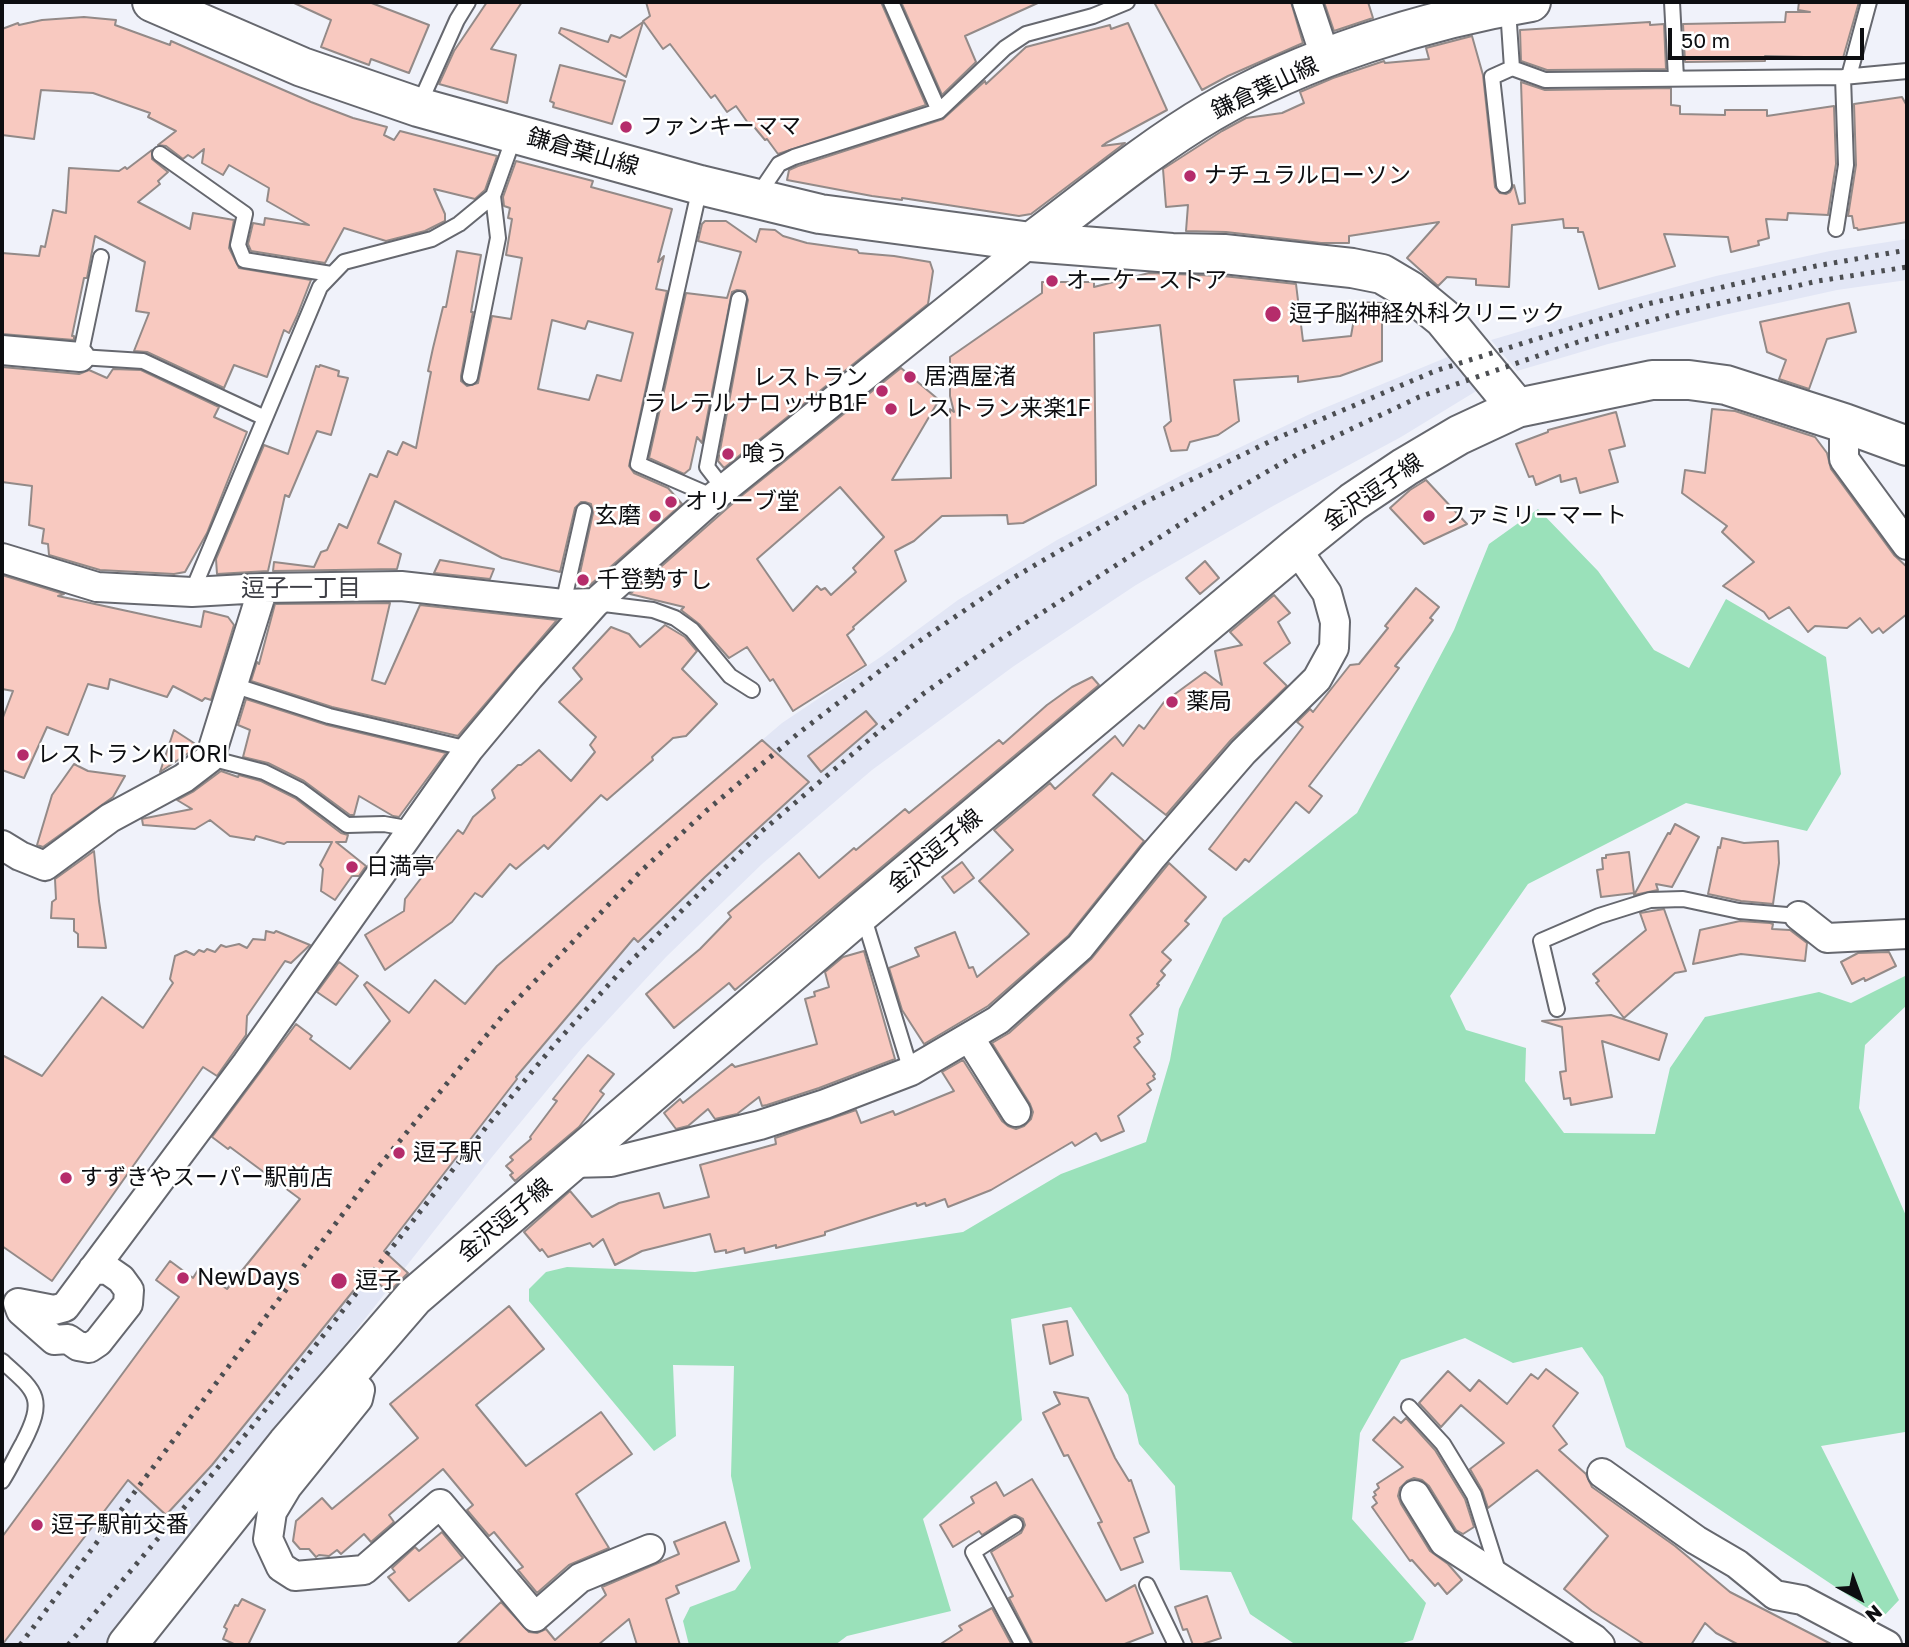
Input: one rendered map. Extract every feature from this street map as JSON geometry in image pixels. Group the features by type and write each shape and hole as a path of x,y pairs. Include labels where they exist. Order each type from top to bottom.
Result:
{"main road":[{"name":"鎌倉葉山線","path":"1031,242 1153,150 1212,112 1276,78 1382,37 1519,4"},
{"name":"鎌倉葉山線","path":"176,6 302,67 418,107 700,185 820,214 1031,242 1172,253 1224,254 1352,268 1382,274 1409,290 1443,318 1517,408"},
{"name":"金沢逗子線","path":"127,1645 287,1444 414,1297 862,912 1353,502 1459,435 1517,408 1653,380 1689,380 1726,385 1907,446"}],"street":[{"path":"1307,2 1326,59"},
{"path":"93,1269 108,1270 121,1279 129,1290 128,1304 98,1342 89,1348 78,1346 68,1339 62,1327 65,1307 93,1269 247,1063 469,749 529,677 595,603 719,493 1031,242"},
{"path":"2,350 80,357"},
{"path":"1844,423 1844,459 1907,545"},
{"path":"571,1163 611,1162 760,1125 858,1093 911,1071 998,1020 1080,947 1152,857 1243,752 1317,679 1334,648 1335,622 1327,593 1296,548"},
{"path":"2,558 97,587 192,592 401,586 563,604 595,603"},
{"path":"2,845 45,866 110,818 184,778 210,758 263,588"},
{"path":"1799,916 1827,938 1907,934"},
{"path":"969,1037 1016,1112"},
{"path":"10,1296 54,1310 65,1307"},
{"path":"10,1296 21,1311 54,1340 68,1339"},
{"path":"346,1376 360,1390 358,1399 287,1487 272,1512 268,1539 281,1567 295,1576 364,1570 440,1504 535,1616 580,1578 650,1549"},
{"path":"1602,1473 1696,1540 1737,1564 1775,1595 1802,1600 1887,1645"},
{"path":"1415,1495 1444,1542 1600,1645"}],"lane":[{"path":"418,107 457,20 468,2"},
{"path":"891,2 939,111"},
{"path":"755,199 779,164 939,111 1005,48 1026,34 1093,16 1127,2"},
{"path":"1672,2 1676,78"},
{"path":"1836,229 1846,165 1846,76 1869,2"},
{"path":"1512,68 1519,4"},
{"path":"1504,185 1492,77 1512,68 1545,80 1846,76 1907,71"},
{"path":"470,377 498,238 493,197 515,132"},
{"path":"160,154 245,214 238,245 244,260 331,274"},
{"path":"700,185 638,464 719,493"},
{"path":"192,592 320,287 344,262 432,239 458,224 493,197"},
{"path":"101,257 80,357 143,362 265,418"},
{"path":"719,493 707,467 739,299"},
{"path":"563,604 584,510"},
{"path":"595,603 653,610 675,618 692,630 730,676 752,690"},
{"path":"233,685 329,716 469,749"},
{"path":"210,758 264,772 300,790 347,825 384,824 412,830"},
{"path":"1557,1009 1541,941 1599,916 1650,900 1683,899 1739,911 1799,916"},
{"path":"862,912 911,1071"},
{"path":"2,1361 27,1383 36,1399 35,1419 2,1481"},
{"path":"1409,1407 1443,1444 1474,1495 1501,1578"},
{"path":"1015,1525 973,1552 1023,1645"},
{"path":"1147,1585 1176,1645"}],"shaded area":[{"path":"1907,239 1907,280 1837,290 1724,315 1608,344 1517,371 1491,340 1716,276 1830,251"},
{"path":"1450,356 1478,390 1401,437 1273,506 1136,585 1014,666 872,770 762,864 666,957 581,1049 492,1157 109,1645 2,1645 2,1537 198,1270 227,1288 497,966 782,723 882,656 958,600 1057,540 1182,475 1310,414"}],"green space":[{"path":"1538,509 1598,571 1654,650 1689,668 1726,599 1826,657 1841,774 1807,831 1686,803 1528,884 1450,996 1466,1030 1526,1048 1525,1081 1564,1133 1655,1134 1670,1068 1705,1017 1819,992 1851,1003 1907,975 1907,1005 1865,1045 1859,1108 1907,1218 1905,1432 1821,1446 1899,1600 1882,1618 1626,1447 1603,1377 1582,1347 1513,1363 1465,1338 1401,1360 1360,1433 1352,1519 1426,1603 1413,1640 1396,1645 1296,1645 1250,1614 1231,1572 1180,1570 1175,1486 1139,1444 1128,1395 1071,1307 1011,1319 1022,1420 923,1519 951,1611 847,1636 835,1645 689,1645 683,1621 690,1607 735,1590 751,1568 731,1476 734,1366 673,1365 676,1436 654,1451 529,1301 529,1289 546,1272 567,1267 695,1272 963,1232 1061,1174 1146,1142 1170,1060 1179,1009 1223,918 1357,813 1454,630 1489,544"}],"building":[{"path":"292,2 369,2 429,25 409,73 371,59 369,65 321,47 331,20"},
{"path":"487,2 522,2 491,49 516,55 507,103 439,84 454,51"},
{"path":"646,2 881,2 926,105 778,154 767,139 748,123 736,106 727,112 715,95 711,98 670,44 663,49 643,21 650,16"},
{"path":"901,2 1040,2 965,36 976,62 942,95"},
{"path":"1154,2 1291,2 1303,43 1202,90"},
{"path":"1324,2 1368,2 1373,18 1334,31"},
{"path":"1799,2 1859,2 1843,58 1765,56 1765,61 1685,62 1683,24 1785,22 1786,12 1810,12 1798,10"},
{"path":"84,17 116,20 115,25 170,45 171,41 311,102 387,127 384,135 394,140 400,131 497,156 485,190 475,199 434,189 445,214 445,221 425,231 386,241 344,228 325,263 251,251 248,244 253,223 264,225 265,218 309,225 267,201 269,188 229,165 223,175 202,163 204,149 193,158 188,155 183,159 166,146 158,145 176,131 148,117 150,113 93,93 41,90 34,139 2,135 2,29 18,23"},
{"path":"643,22 626,77 559,33 561,28 608,42 611,35 620,38"},
{"path":"1650,22 1650,25 1664,24 1666,69 1547,70 1521,61 1520,30"},
{"path":"1128,23 1167,110 1102,146 1125,143 1031,214 1019,216 872,196 787,180 789,170 798,166 943,119 1026,47 1110,25 1111,29"},
{"path":"1472,36 1483,75 1495,187 1500,193 1506,194 1514,185 1519,204 1525,203 1521,82 1545,90 1671,88 1671,105 1680,106 1680,114 1725,115 1725,110 1767,110 1767,116 1834,106 1836,164 1828,215 1788,213 1787,220 1766,219 1769,238 1758,241 1759,245 1731,252 1728,237 1664,234 1675,266 1599,289 1583,232 1578,232 1578,228 1564,228 1563,219 1512,225 1509,287 1476,285 1476,279 1447,277 1438,286 1407,258 1439,222 1349,236 1349,243 1321,243 1226,232 1186,231 1188,205 1166,207 1163,169 1222,131 1246,118 1282,113 1304,103 1300,92 1333,78 1384,61 1429,59 1426,48"},
{"path":"560,65 625,81 612,124 553,107 554,103 550,101"},
{"path":"1902,97 1907,106 1907,222 1858,230 1854,228 1852,216 1848,216 1856,165 1854,104"},
{"path":"152,150 152,159 168,172 158,181 160,184 138,202 190,229 193,213 234,220 229,248 239,268 311,280 289,333 284,330 267,377 234,365 224,388 147,352 134,351 149,313 136,311 145,262 95,236 72,336 74,340 2,334 2,253 39,256 41,246 45,247 53,210 66,213 69,168 119,171 125,167 127,169"},
{"path":"516,161 593,181 591,187 672,209 658,262 664,256 656,289 667,291 629,466 634,473 668,488 682,504 590,585 578,582 593,513 591,504 585,502 575,508 560,572 502,558 395,501 378,543 401,554 397,569 273,571 274,562 314,567 321,552 327,550 339,524 347,528 370,474 377,477 388,451 397,455 403,442 416,448 431,372 428,371 443,307 446,307 457,251 481,255 461,376 461,381 467,386 478,383 492,316 511,319 522,258 506,255 512,219 508,218 510,208 504,206 503,197","holes":["552,320 585,329 588,321 633,333 621,381 597,375 589,400 538,389"]},
{"path":"705,221 726,221 756,242 760,229 775,230 783,236 807,243 930,262 933,271 928,304 724,468 718,461 748,300 745,291 732,292 702,443 697,437 690,469 684,474 649,458 686,293 727,298 741,252 698,241"},
{"path":"1149,273 1223,276 1296,284 1303,341 1351,336 1357,302 1382,303 1382,361 1340,376 1298,382 1298,376 1234,380 1239,421 1218,435 1190,442 1187,450 1171,451 1164,427 1171,421 1160,325 1094,333 1096,485 1023,523 1008,524 1007,515 942,516 914,541 895,551 906,581 847,635 866,665 793,711 773,679 770,681 747,647 729,658 699,624 681,610 684,607 630,594 740,497 901,368 939,400 892,480 951,478 950,409 954,412 950,396 950,357 1042,293 1042,282 1094,282 1094,287","holes":["840,487 884,537 853,568 856,572 831,595 825,588 821,590 817,586 793,611 757,559"]},
{"path":"1849,303 1856,332 1827,339 1809,389 1779,379 1786,360 1767,352 1760,322"},
{"path":"316,366 339,371 338,376 348,378 331,435 317,431 289,497 285,495 268,571 217,574 216,559 264,445 288,454"},
{"path":"2,367 79,374 89,370 107,378 113,369 141,370 219,407 214,417 247,432 207,533 185,572 174,574 100,570 49,555 48,544 42,543 44,529 29,525 32,486 2,482"},
{"path":"1712,409 1735,411 1815,437 1827,453 1831,469 1894,555 1907,567 1907,614 1883,633 1879,628 1872,633 1860,618 1847,628 1815,626 1808,632 1789,607 1769,619 1764,612 1723,586 1754,562 1722,532 1727,526 1682,493 1685,470 1705,473"},
{"path":"1616,412 1625,446 1609,450 1618,482 1580,493 1576,478 1561,482 1560,475 1536,485 1533,476 1529,477 1516,444 1548,430"},
{"name":"ファミリーマート","path":"1426,480 1467,524 1424,544 1390,508"},
{"path":"440,560 494,569 490,579 434,573"},
{"path":"1205,561 1219,578 1200,594 1186,578"},
{"path":"2,575 64,594 58,596 201,627 204,611 228,617 234,625 211,700 205,698 202,701 173,686 167,697 110,679 108,689 88,684 68,735 47,727 24,778 2,770 2,720 13,691 2,689"},
{"path":"1416,588 1439,607 1430,618 1433,620 1395,666 1399,668 1309,786 1322,796 1309,813 1296,802 1249,862 1245,859 1236,870 1209,849 1303,727 1297,722 1310,709 1313,712 1350,665 1359,664"},
{"path":"1274,595 1290,613 1278,622 1290,643 1264,663 1287,686 1231,740 1166,815 1112,773 1093,795 1144,841 1068,936 988,1006 924,1044 902,1010 889,968 919,956 915,948 955,932 969,968 973,967 977,977 1029,934 979,881 1013,850 994,830 1050,783 1055,789 1115,736 1123,746 1139,725 1144,729 1164,702 1205,672 1222,685 1215,651 1242,645 1230,632"},
{"path":"390,603 372,680 385,684 420,605 557,620 458,736 332,707 251,681 257,662 259,664 275,604"},
{"path":"665,625 685,637 697,651 682,669 717,704 686,736 673,738 652,757 653,760 607,800 601,795 548,849 544,845 516,869 510,864 482,897 475,893 452,922 385,970 365,935 404,911 405,899 458,830 463,834 473,817 495,798 492,790 518,765 539,750 571,781 595,752 590,745 596,737 559,702 582,679 573,668 611,627 629,634 640,647"},
{"path":"1092,677 1099,685 735,990 729,983 674,1028 646,994 700,949 731,917 728,913 799,853 819,878 905,809 909,813 999,740 1003,744 1047,705"},
{"path":"246,699 327,725 446,753 399,817 359,796 354,815 350,815 304,781 268,763 243,757 250,730 238,725"},
{"path":"866,711 877,724 821,772 808,756"},
{"path":"174,730 197,745 196,748 160,772"},
{"name":"逗子駅","path":"762,740 809,782 638,942 634,938 516,1077 384,1251 408,1273 389,1292 367,1274 212,1465 166,1515 128,1480 2,1645 2,1537 179,1297 156,1280 170,1261 193,1278 198,1270 227,1289 300,1199 230,1147 228,1149 212,1137 296,1024 312,1036 310,1039 350,1069 390,1021 364,985 367,982 409,1013 435,980 465,1004 497,966"},
{"path":"74,764 88,771 125,776 113,797 43,847 37,845 52,795"},
{"path":"221,771 261,781 295,798 341,833 348,835 346,842 336,842 366,866 359,876 352,876 335,900 321,891 323,869 320,865 332,842 284,844 256,836 254,840 230,836 210,820 195,829 143,825 142,819 192,809 177,800"},
{"path":"1675,824 1699,837 1672,887 1656,884 1658,890 1634,895 1668,833 1670,834"},
{"path":"1722,838 1744,843 1778,841 1779,863 1773,904 1708,894"},
{"path":"94,851 106,948 78,947 74,919 51,918 52,902 56,899 55,879"},
{"path":"1629,852 1634,893 1601,897 1597,870 1603,869 1602,858"},
{"path":"962,862 974,878 954,893 942,877"},
{"path":"1169,863 1206,897 1185,921 1189,924 1162,952 1171,960 1161,971 1165,975 1157,984 1159,985 1130,1015 1143,1034 1137,1038 1140,1042 1134,1047 1155,1074 1155,1079 1147,1084 1151,1090 1118,1116 1124,1131 1101,1141 1096,1133 1075,1146 1072,1142 991,1190 948,1207 945,1199 926,1206 925,1203 917,1206 916,1203 825,1232 825,1235 776,1248 776,1245 745,1253 744,1248 726,1253 726,1250 715,1252 710,1234 642,1251 615,1265 603,1239 593,1247 590,1243 548,1257 524,1232 570,1191 592,1217 619,1203 659,1193 664,1208 709,1197 700,1165 776,1144 775,1138 856,1110 861,1123 893,1111 895,1115 954,1091 942,1072 963,1060 1002,1121 1016,1129 1024,1126 1031,1119 1033,1112 1030,1104 992,1043 1009,1033 1091,959"},
{"path":"1664,909 1686,971 1675,973 1624,1018 1596,983 1599,981 1593,974 1646,930 1640,913"},
{"path":"1740,921 1770,923 1773,924 1772,929 1790,930 1807,943 1805,961 1741,954 1693,964 1700,930"},
{"path":"266,931 276,931 310,945 291,963 285,961 247,1016 246,1035 217,1076 203,1067 52,1281 2,1246 2,1055 42,1076 102,997 143,1028 173,983 170,979 175,956 186,951 194,955 199,950 215,952 221,945 226,947 239,944 247,948 253,939 265,940"},
{"path":"864,951 895,1059 767,1105 762,1106 759,1097 737,1114 715,1119 708,1109 688,1126 676,1129 664,1113 680,1099 683,1103 732,1064 735,1067 817,1044 805,999 815,996 814,992 829,987 825,972 843,957"},
{"path":"1889,952 1896,966 1865,981 1864,978 1852,984 1841,962 1858,953"},
{"path":"339,962 358,976 336,1005 317,992"},
{"path":"1611,1015 1667,1034 1659,1060 1602,1041 1612,1097 1571,1105 1570,1098 1564,1099 1560,1072 1566,1071 1562,1027 1542,1021"},
{"path":"588,1055 614,1074 600,1091 604,1094 579,1127 515,1181 510,1175 513,1173 506,1166 513,1160 510,1157 531,1139 557,1101 553,1099"},
{"path":"509,1306 544,1349 476,1405 526,1466 601,1412 632,1454 576,1494 609,1548 569,1565 537,1593 518,1570 523,1567 494,1532 489,1536 467,1510 473,1505 443,1469 389,1515 394,1522 371,1542 364,1534 341,1554 337,1550 329,1556 316,1557 309,1549 300,1549 293,1541 296,1521 322,1498 332,1509 418,1438 390,1404"},
{"path":"1067,1321 1073,1355 1050,1364 1043,1325"},
{"path":"1546,1369 1578,1393 1553,1426 1567,1444 1559,1450 1586,1474 1592,1487 1675,1546 1730,1592 1833,1645 1739,1645 1716,1633 1705,1623 1691,1645 1645,1645 1592,1611 1564,1589 1608,1536 1537,1470 1488,1508 1470,1469 1504,1443 1461,1405 1441,1427 1419,1403 1448,1371 1470,1391 1479,1380 1507,1404 1531,1374 1538,1379"},
{"path":"1054,1392 1088,1398 1115,1458 1129,1481 1131,1480 1149,1532 1134,1538 1143,1562 1121,1570 1098,1523 1102,1522 1043,1413 1060,1404"},
{"path":"1394,1417 1401,1423 1406,1418 1435,1450 1465,1499 1474,1527 1463,1534 1456,1530 1429,1486 1422,1480 1414,1478 1400,1488 1398,1496 1401,1504 1430,1551 1448,1564 1462,1580 1447,1594 1438,1583 1435,1586 1412,1560 1410,1561 1372,1507 1377,1503 1373,1497 1379,1488 1377,1484 1403,1467 1373,1440"},
{"path":"1032,1479 1106,1601 1135,1585 1153,1633 1122,1645 1033,1645 1009,1598 1013,1596 991,1552 1021,1533 1025,1525 1023,1519 1015,1515 1010,1517 982,1535 979,1531 953,1547 940,1525 974,1503 971,1497 996,1482 1004,1496"},
{"path":"725,1522 739,1561 676,1586 679,1593 666,1599 680,1645 637,1645 629,1619 598,1645 456,1645 501,1602 529,1632 537,1633 546,1629 555,1640 606,1595 602,1587 679,1554 674,1542"},
{"path":"442,1532 463,1558 409,1601 388,1577 395,1572 392,1568 415,1547 419,1551"},
{"path":"1207,1596 1221,1638 1193,1645 1187,1629 1183,1630 1175,1607"},
{"path":"242,1599 265,1610 248,1645 236,1645 223,1639 227,1629 224,1627 235,1605 238,1606"},
{"path":"992,1608 1012,1645 939,1645 962,1630 959,1626"}],"railway":[{"path":"20,1645 375,1171 509,1008 640,872 706,811 800,732 915,644 1011,579 1139,505 1275,439 1435,371 1647,304 1816,266 1907,250"},
{"path":"68,1645 247,1433 487,1126 555,1044 621,971 762,831 923,694 1001,639 1221,498 1298,454 1419,397 1578,342 1677,313 1818,281 1907,267"}],"place":[{"name":"ファンキーママ","path":"626,127"},
{"name":"ナチュラルローソン","path":"1190,176"},
{"name":"オーケーストア","path":"1052,281"},
{"name":"逗子脳神経外科クリニック","path":"1273,314"},
{"name":"居酒屋渚","path":"910,377"},
{"name":"レストラン ラレテルナロッサB1F","path":"882,391"},
{"name":"レストラン来楽1F","path":"891,409"},
{"name":"喰う","path":"728,454"},
{"name":"オリーブ堂","path":"671,502"},
{"name":"玄磨","path":"655,516"},
{"name":"ファミリーマート","path":"1429,516"},
{"name":"千登勢すし","path":"583,580"},
{"name":"薬局","path":"1172,702"},
{"name":"レストランKITORI","path":"23,755"},
{"name":"日満亭","path":"352,867"},
{"name":"逗子駅","path":"399,1153"},
{"name":"すずきやスーパー駅前店","path":"66,1178"},
{"name":"NewDays","path":"183,1278"},
{"name":"逗子","path":"339,1281"},
{"name":"逗子駅前交番","path":"37,1525"}],"district":[{"name":"逗子一丁目","path":"301,588"}]}
